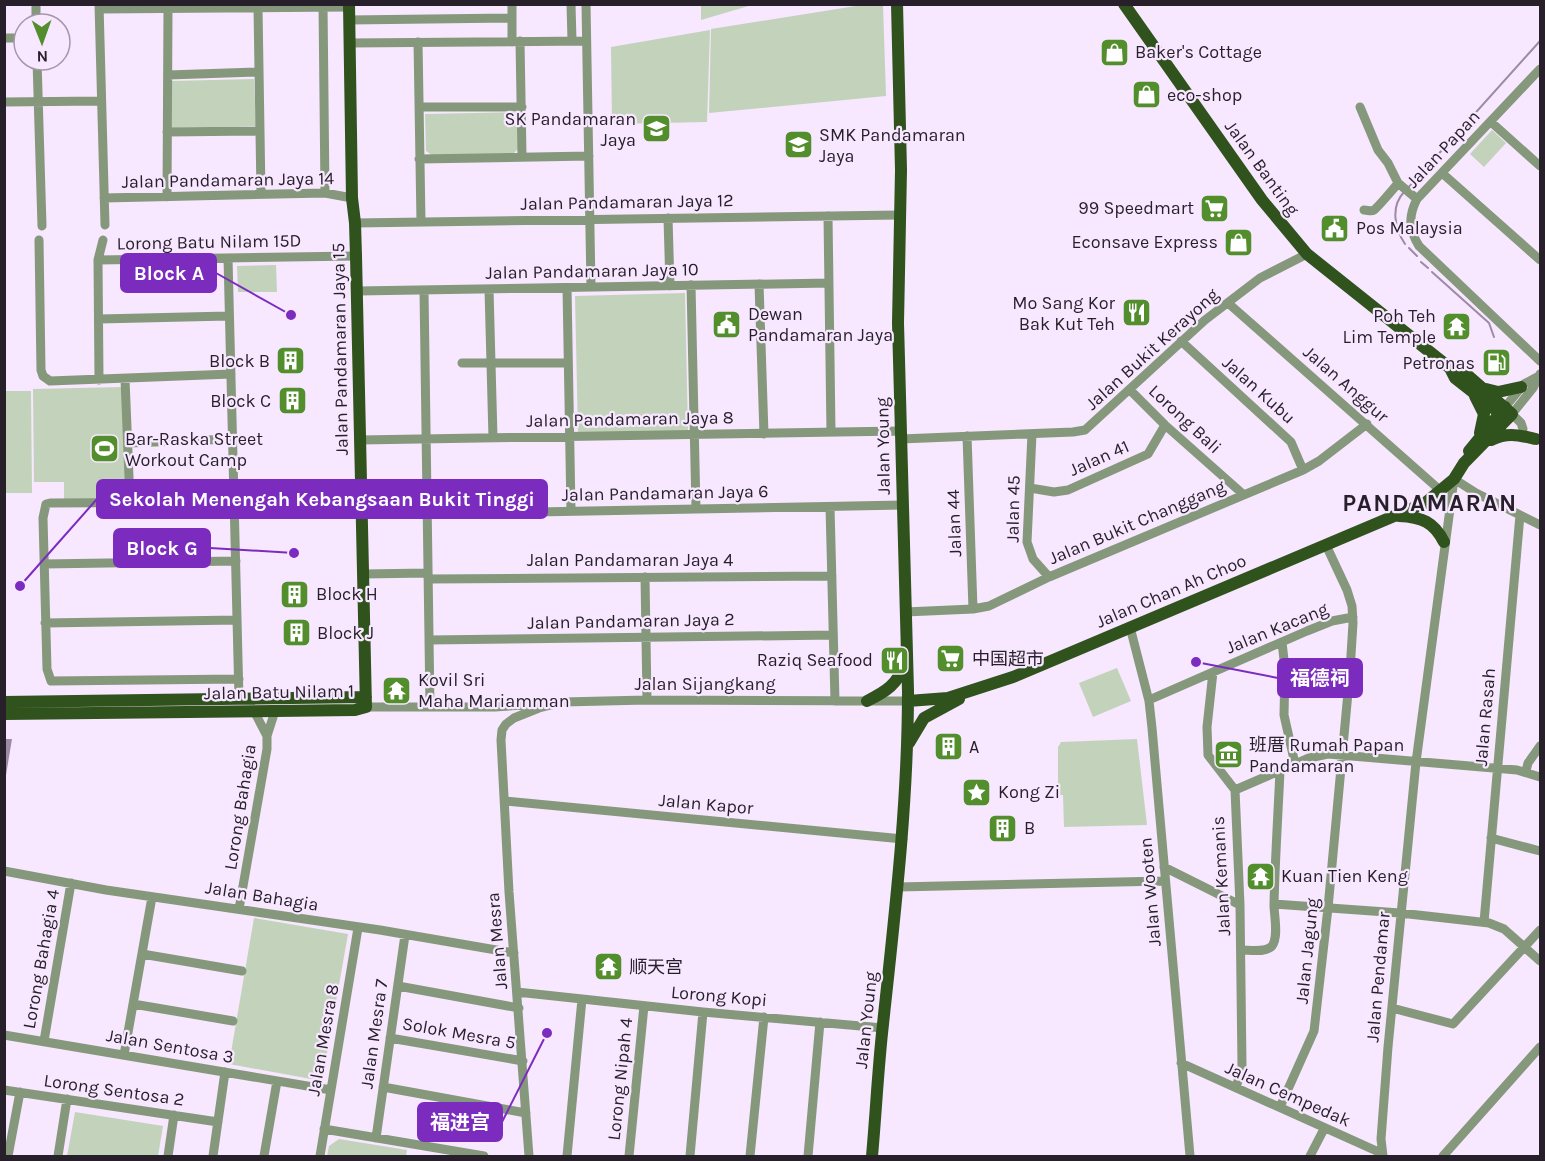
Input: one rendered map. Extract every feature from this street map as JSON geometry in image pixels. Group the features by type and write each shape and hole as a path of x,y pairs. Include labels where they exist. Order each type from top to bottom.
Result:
{"main road":[{"name":"Jalan Young","path":"872,1156 903,839 908,701 898,323 900,90 897,4"},
{"name":"Jalan Banting","path":"1124,4 1262,200 1307,254 1449,368 1455,378 1478,390 1506,413"},
{"name":"Jalan Pandamaran Jaya 15","path":"349,6 366,702"},
{"path":"1482,440 1484,414 1478,390 1498,392 1524,384"},
{"path":"1482,440 1506,413"},
{"path":"1482,440 1511,433 1538,441"},
{"name":"Jalan Chan Ah Choo","path":"908,701 948,698 1013,677 1398,516 1425,503 1441,491 1464,463 1469,449 1482,440"},
{"path":"1398,516 1416,518 1426,522 1437,529 1444,542"},
{"path":"867,701 893,686 903,668 907,652"},
{"path":"907,747 924,718 985,687"},
{"path":"128,699 128,712"},
{"name":"Jalan Batu Nilam 1","path":"4,702 239,699 366,702"},
{"name":"Jalan Batu Nilam 1","path":"4,714 355,710 366,702"}],"street":[{"path":"512,4 522,107 522,156"},
{"path":"572,4 572,41"},
{"path":"586,4 591,287"},
{"path":"323,6 325,193"},
{"path":"105,225 99,7 349,6"},
{"path":"167,196 168,8"},
{"path":"258,8 261,194"},
{"path":"349,20 512,18"},
{"path":"349,43 586,41"},
{"path":"418,42 421,222"},
{"path":"37,72 42,226"},
{"path":"168,75 258,72"},
{"name":"Jalan Papan","path":"1539,74 1442,173 1414,196 1410,222 1413,236 1419,246 1540,360"},
{"path":"4,102 101,101"},
{"path":"419,107 522,107"},
{"path":"1359,107 1378,150 1401,184 1414,196"},
{"path":"1491,122 1540,166"},
{"path":"167,132 259,131"},
{"path":"419,159 589,156"},
{"path":"1442,173 1540,260"},
{"path":"1364,210 1376,209 1383,198 1401,184"},
{"name":"Jalan Pandamaran Jaya 14","path":"104,198 325,193 352,202"},
{"name":"Jalan Pandamaran Jaya 12","path":"355,223 899,215"},
{"path":"828,216 831,432"},
{"path":"668,218 670,286"},
{"path":"39,240 41,370 43,376 50,381 231,374"},
{"path":"99,380 98,260 104,240"},
{"name":"Jalan Bukit Kerayong","path":"901,435 967,436 1085,430 1181,341 1228,303 1260,278 1307,254"},
{"name":"Lorong Batu Nilam 15D","path":"98,260 356,256"},
{"path":"228,258 239,699"},
{"name":"Jalan Pandamaran Jaya 10","path":"357,291 829,283"},
{"path":"759,284 764,434"},
{"path":"691,285 696,509"},
{"path":"567,288 571,511"},
{"path":"489,289 494,438"},
{"path":"424,290 430,707"},
{"name":"Jalan Anggur","path":"1228,303 1441,491"},
{"path":"99,319 230,316"},
{"name":"Jalan Kubu","path":"1181,341 1292,442 1303,470"},
{"path":"462,363 568,363"},
{"path":"1506,413 1524,384 1540,375"},
{"path":"1506,413 1533,388 1540,375"},
{"path":"125,379 130,502"},
{"name":"Lorong Bali","path":"1130,390 1165,425 1244,495"},
{"path":"1506,413 1538,441"},
{"name":"Jalan Bukit Changgang","path":"906,612 973,609 989,606 1049,577 1303,470 1319,461 1367,424"},
{"name":"Jalan 41","path":"1030,488 1054,492 1068,490 1148,454 1165,425"},
{"name":"Jalan Pandamaran Jaya 8","path":"360,440 831,432 901,435"},
{"name":"Jalan 45","path":"1032,434 1027,542 1029,552 1049,577"},
{"name":"Jalan 44","path":"967,436 973,609"},
{"path":"128,443 233,440"},
{"path":"1454,478 1476,493 1540,525"},
{"name":"Jalan Pendamar","path":"1382,1155 1381,1127 1416,762 1454,478"},
{"path":"234,502 46,504 43,518 46,669 51,681 239,679"},
{"name":"Jalan Pandamaran Jaya 6","path":"427,514 903,505"},
{"path":"830,507 835,701"},
{"name":"Jalan Rasah","path":"1484,922 1520,515"},
{"name":"Jalan Jagung","path":"1280,1107 1314,1031 1342,754 1353,617 1347,590 1326,545"},
{"path":"44,564 236,561"},
{"name":"Jalan Pandamaran Jaya 4","path":"363,574 832,576"},
{"path":"645,577 647,700"},
{"name":"Jalan Kacang","path":"1149,700 1332,621 1353,617"},
{"path":"45,623 237,621"},
{"name":"Jalan Wooten","path":"1130,627 1149,700 1190,1156"},
{"name":"Jalan Pandamaran Jaya 2","path":"429,640 833,635"},
{"path":"1282,642 1285,669 1284,715 1295,764"},
{"name":"Jalan Kemanis","path":"1213,672 1207,727 1208,755 1235,790 1240,905 1242,1066 1236,1088"},
{"name":"Jalan Sijangkang","path":"506,724 529,712 553,704 647,700 908,701"},
{"name":"Jalan Batu Nilam 1","path":"366,702 430,707 553,704"},
{"path":"254,711 267,736"},
{"name":"Lorong Bahagia","path":"239,909 267,749 267,736 275,711"},
{"name":"Jalan Mesra","path":"506,724 502,730 501,740 509,892 530,1156"},
{"path":"1526,771 1528,763 1540,746"},
{"path":"1235,790 1320,755 1342,754 1526,771 1540,777"},
{"path":"1241,950 1260,951 1273,945 1275,937 1274,904 1280,771"},
{"name":"Jalan Kapor","path":"506,801 903,839"},
{"path":"1491,838 1540,851"},
{"path":"1164,867 1240,905"},
{"name":"Jalan Bahagia","path":"4,871 152,897 514,953"},
{"path":"898,887 1165,881"},
{"name":"Lorong Bahagia 4","path":"44,1041 71,883"},
{"path":"124,1055 152,897"},
{"path":"1274,904 1484,922 1504,929 1540,961"},
{"name":"Jalan Mesra 8","path":"320,1156 358,928"},
{"path":"1392,1008 1454,1024 1540,930"},
{"name":"Jalan Mesra 7","path":"376,1138 405,935"},
{"path":"142,954 242,971"},
{"path":"398,986 519,1008"},
{"name":"Lorong Kopi","path":"517,992 883,1028"},
{"path":"567,1156 582,999"},
{"path":"133,1004 233,1021"},
{"name":"Lorong Nipah 4","path":"629,1156 644,1006"},
{"path":"690,1156 703,1012"},
{"path":"750,1156 764,1017"},
{"path":"808,1156 820,1022"},
{"name":"Jalan Sentosa 3","path":"4,1035 331,1090"},
{"name":"Solok Mesra 5","path":"390,1038 523,1061"},
{"path":"1443,1156 1540,1047"},
{"name":"Jalan Cempedak","path":"1181,1064 1382,1155"},
{"path":"213,1156 225,1072"},
{"path":"264,1156 277,1081"},
{"path":"383,1087 526,1113"},
{"name":"Lorong Sentosa 2","path":"4,1090 218,1122"},
{"path":"8,1156 20,1092"},
{"path":"58,1156 67,1099"},
{"path":"168,1156 174,1115"},
{"path":"324,1129 484,1156"},
{"path":"1310,1156 1324,1129"}],"green space":[{"path":"701,4 752,4 752,5 701,20"},
{"path":"862,5 883,5 886,96 709,113 711,29"},
{"path":"710,30 707,122 612,124 611,47"},
{"path":"254,79 256,126 172,128 171,81"},
{"path":"517,112 518,149 513,154 432,155 426,151 425,114"},
{"path":"1492,130 1506,143 1484,167 1470,154"},
{"path":"276,265 277,292 238,292 237,266"},
{"path":"685,293 688,432 578,434 575,296"},
{"path":"124,387 128,499 64,500 64,482 34,482 33,389"},
{"path":"5,391 31,391 32,493 5,493"},
{"path":"1117,668 1131,701 1093,717 1079,683"},
{"path":"1137,739 1147,825 1064,827 1063,795 1058,795 1058,747 1061,742"},
{"path":"254,918 348,934 322,1081 229,1064"},
{"path":"75,1112 163,1126 158,1156 67,1156"},
{"path":"339,1139 407,1150 406,1156 327,1156 329,1146"}],"shaded area":[{"path":"4,739 12,739 5,781"}],"waterway":[{"path":"1408,188 1540,41"},
{"path":"1404,192 1397,204 1396,218 1405,244"},
{"path":"1409,248 1417,256"},
{"path":"1421,262 1428,268"},
{"path":"1432,272 1489,323 1494,337"}],"place":[{"name":"Baker's Cottage","path":"1114,52"},
{"name":"eco-shop","path":"1146,95"},
{"name":"SK Pandamaran Jaya","path":"657,129"},
{"name":"SMK Pandamaran Jaya","path":"798,145"},
{"name":"99 Speedmart","path":"1215,208"},
{"name":"Pos Malaysia","path":"1335,228"},
{"name":"Econsave Express","path":"1239,242"},
{"name":"Mo Sang Kor Bak Kut Teh","path":"1136,313"},
{"name":"Block A","path":"291,315"},
{"name":"Dewan Pandamaran Jaya","path":"727,324"},
{"name":"Poh Teh Lim Temple","path":"1457,326"},
{"name":"Block B","path":"291,361"},
{"name":"Petronas","path":"1496,363"},
{"name":"Block C","path":"292,401"},
{"name":"Bar-Raska Street Workout Camp","path":"104,449"},
{"name":"Block G","path":"294,553"},
{"name":"Sekolah Menengah Kebangsaan Bukit Tinggi","path":"20,586"},
{"name":"Block H","path":"295,594"},
{"name":"Block J","path":"296,633"},
{"name":"中国超市","path":"951,659"},
{"name":"Raziq Seafood","path":"894,660"},
{"name":"福德祠","path":"1196,662"},
{"name":"Kovil Sri Maha Mariamman","path":"397,690"},
{"name":"A","path":"948,747"},
{"name":"班厝 Rumah Papan Pandamaran","path":"1228,755"},
{"name":"Kong Zi","path":"977,792"},
{"name":"B","path":"1003,828"},
{"name":"Kuan Tien Keng","path":"1260,876"},
{"name":"顺天宫","path":"608,967"},
{"name":"福进宫","path":"547,1033"}],"district":[{"name":"PANDAMARAN","path":"1430,503"}]}
